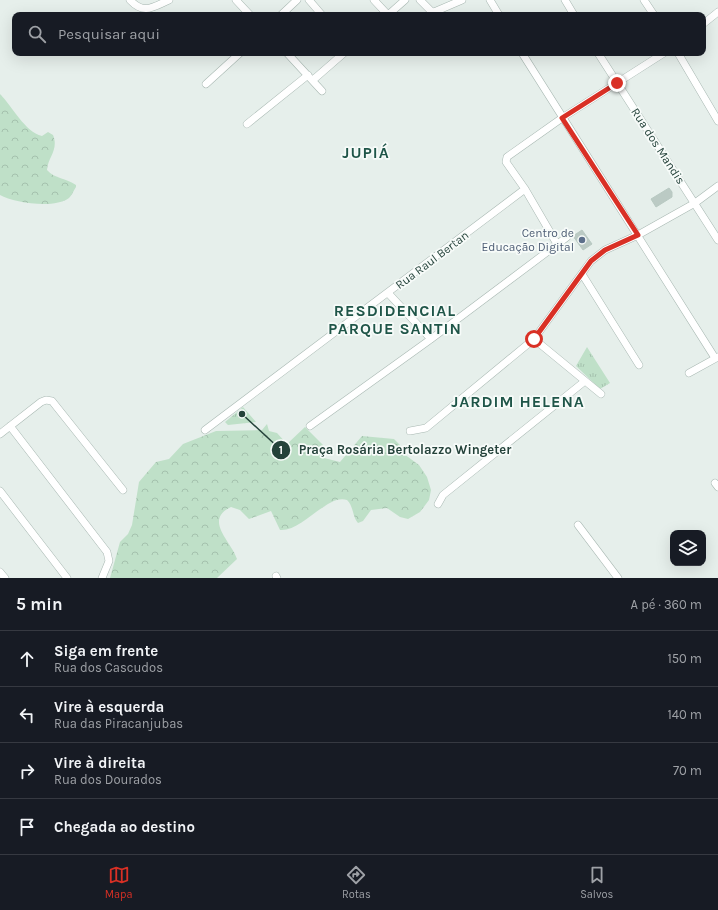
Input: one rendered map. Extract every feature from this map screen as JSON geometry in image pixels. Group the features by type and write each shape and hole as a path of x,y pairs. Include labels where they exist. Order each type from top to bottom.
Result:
{"street":[{"path":"130,0 140,8 150,9 169,0"},
{"path":"236,0 247,12"},
{"path":"284,12 297,0"},
{"path":"309,0 319,12"},
{"path":"374,0 385,12"},
{"path":"391,12 405,0"},
{"path":"420,0 430,11 441,10 462,0"},
{"path":"490,0 497,12"},
{"path":"565,0 572,12"},
{"path":"644,0 652,12"},
{"path":"706,22 718,12"},
{"path":"206,84 237,56"},
{"path":"290,56 322,91"},
{"path":"247,124 340,56"},
{"path":"524,56 562,118 717,357 689,373"},
{"name":"Rua dos Mandis","path":"600,56 718,240"},
{"path":"558,244 506,162 507,157 562,118 659,56"},
{"path":"680,56 718,121"},
{"path":"410,431 426,428 534,339 591,261 605,250 638,235 718,186"},
{"name":"Rua Raul Bertan","path":"205,430 525,190"},
{"path":"310,426 567,237"},
{"path":"582,274 639,365"},
{"path":"388,293 430,339"},
{"path":"534,339 601,394"},
{"path":"438,504 443,495 585,381"},
{"path":"0,434 41,402 46,400 52,401 123,490"},
{"path":"10,426 107,552 109,561 102,578"},
{"path":"0,491 67,578"},
{"path":"578,525 618,578"},
{"path":"0,572 5,578"}],"green space":[{"path":"0,94 24,124 36,134 42,136 48,132 53,135 55,145 47,170 50,173 76,185 69,198 54,203 34,204 6,198 0,195"},
{"path":"587,347 610,383 600,389 576,366"},
{"path":"243,407 256,422 228,425 225,422"},
{"path":"267,424 269,431 277,433 287,444 305,427 323,445 324,458 340,462 362,436 394,439 400,445 404,454 419,465 427,477 431,490 429,500 420,512 408,519 400,517 387,508 371,510 363,521 358,523 347,500 340,499 323,507 297,525 288,529 280,530 271,511 249,519 240,510 231,507 223,512 219,518 219,525 237,559 217,578 110,578 120,542 128,534 132,525 139,482 156,462 169,459 183,444 216,431 262,430"}],"building":[{"path":"669,188 672,192 672,197 656,207 651,199"},
{"name":"Centro de Educação Digital","path":"582,230 592,244 583,250 573,236"}],"place":[{"name":"Centro de Educação Digital","path":"582,240"},
{"name":"Praça Rosária Bertolazzo Wingeter","path":"242,414"}],"district":[{"name":"JUPIÁ","path":"366,152"},
{"name":"RESDIDENCIAL PARQUE SANTIN","path":"395,319"},
{"name":"JARDIM HELENA","path":"518,401"}],"route":[{"path":"534,339 591,261 605,250 638,235 562,118 617,83"}]}
